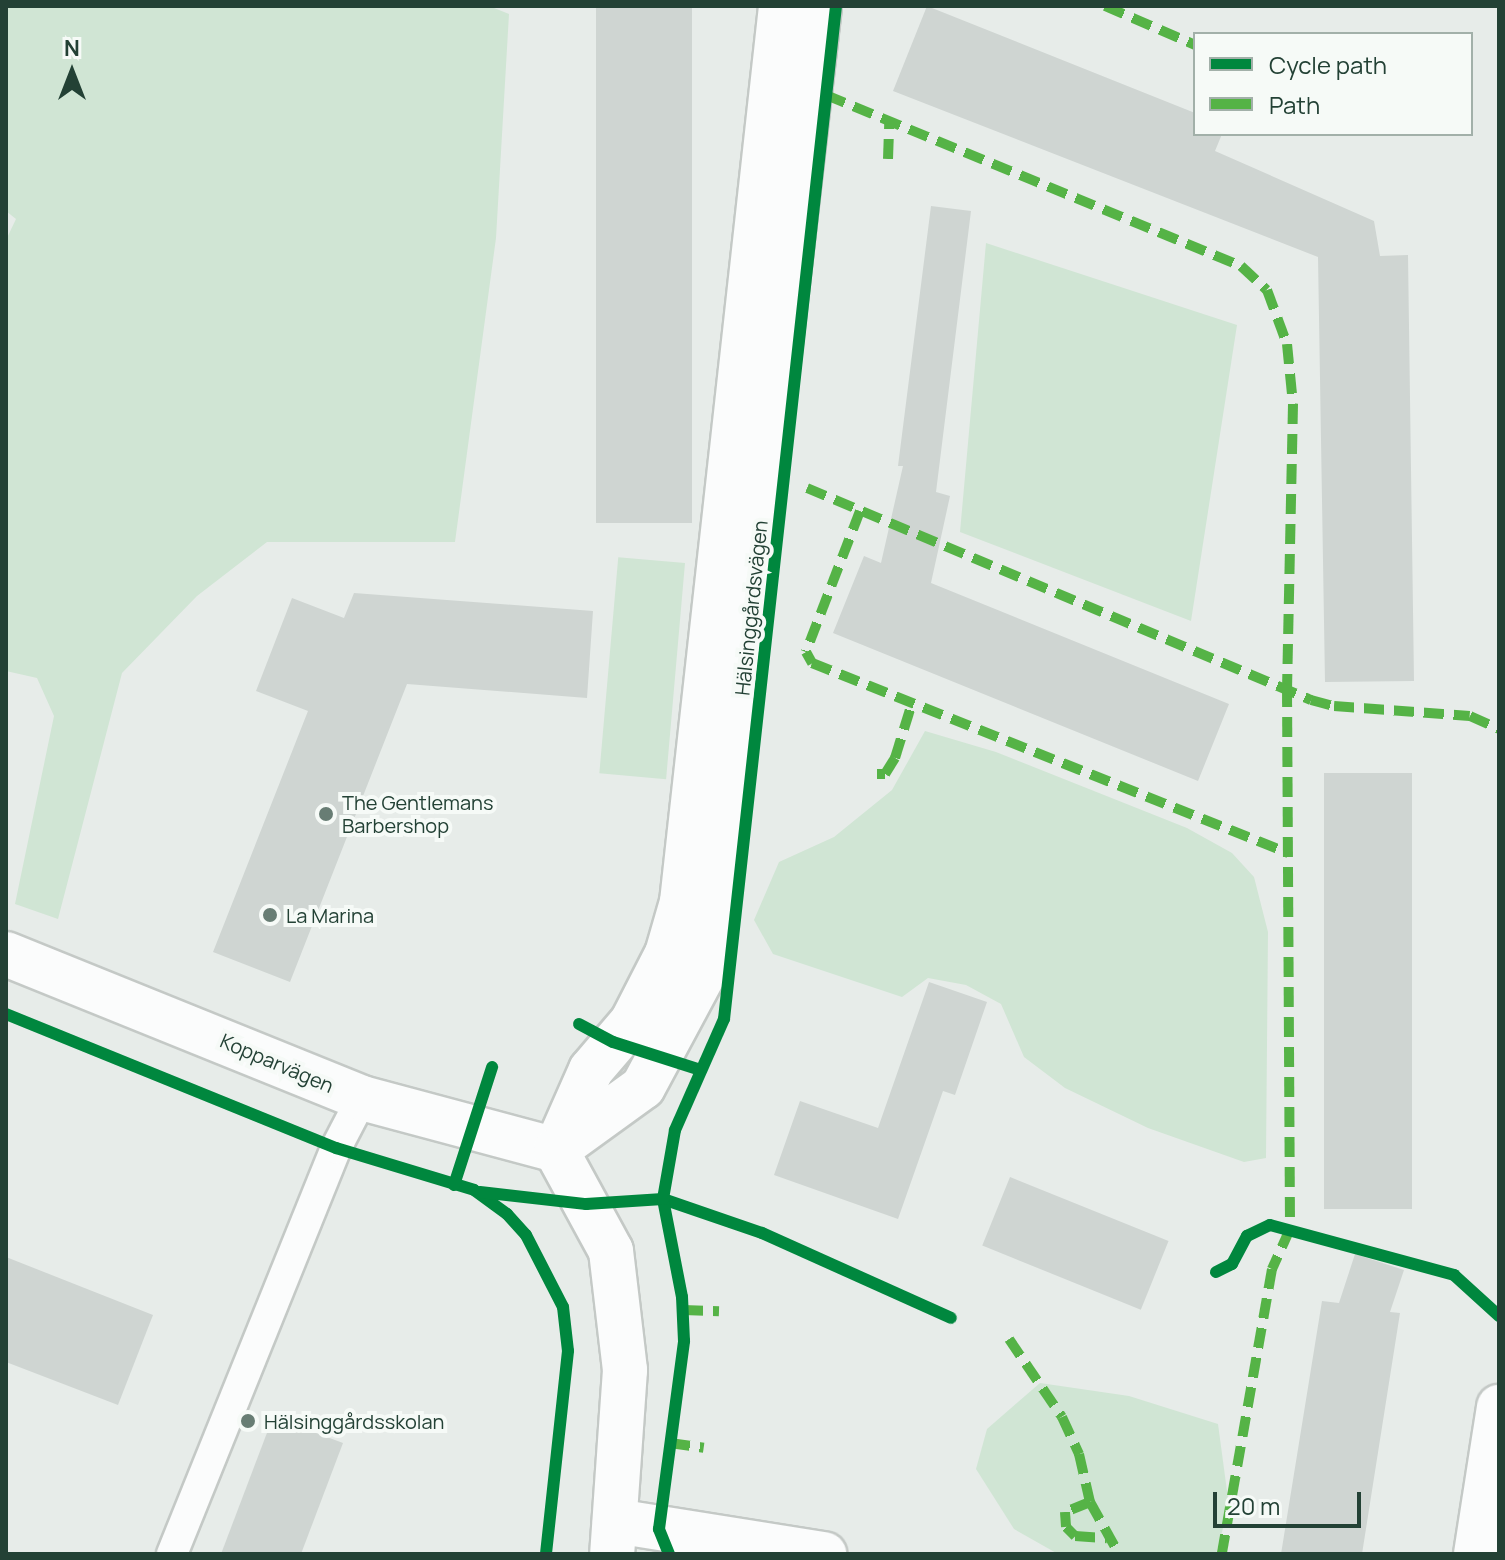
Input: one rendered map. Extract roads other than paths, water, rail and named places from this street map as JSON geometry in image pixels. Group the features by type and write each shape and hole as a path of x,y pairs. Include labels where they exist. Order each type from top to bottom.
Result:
{"street":[{"name":"Hälsinggårdsvägen","path":"556,1150 591,1070 632,1022 667,954 682,902 781,6"},
{"name":"Hälsinggårdsvägen","path":"556,1150 643,1087 708,966 819,6"},
{"name":"Kopparvägen","path":"6,954 362,1098 556,1150"},
{"path":"556,1150 611,1251 625,1370 613,1538 824,1554"},
{"path":"1476,1554 1499,1407"}],"lane":[{"path":"172,1554 323,1177 362,1098"}],"place":[{"name":"The Gentlemans Barbershop","path":"326,814"},
{"name":"La Marina","path":"270,915"},
{"name":"Hälsinggårdsskolan","path":"248,1421"}]}
